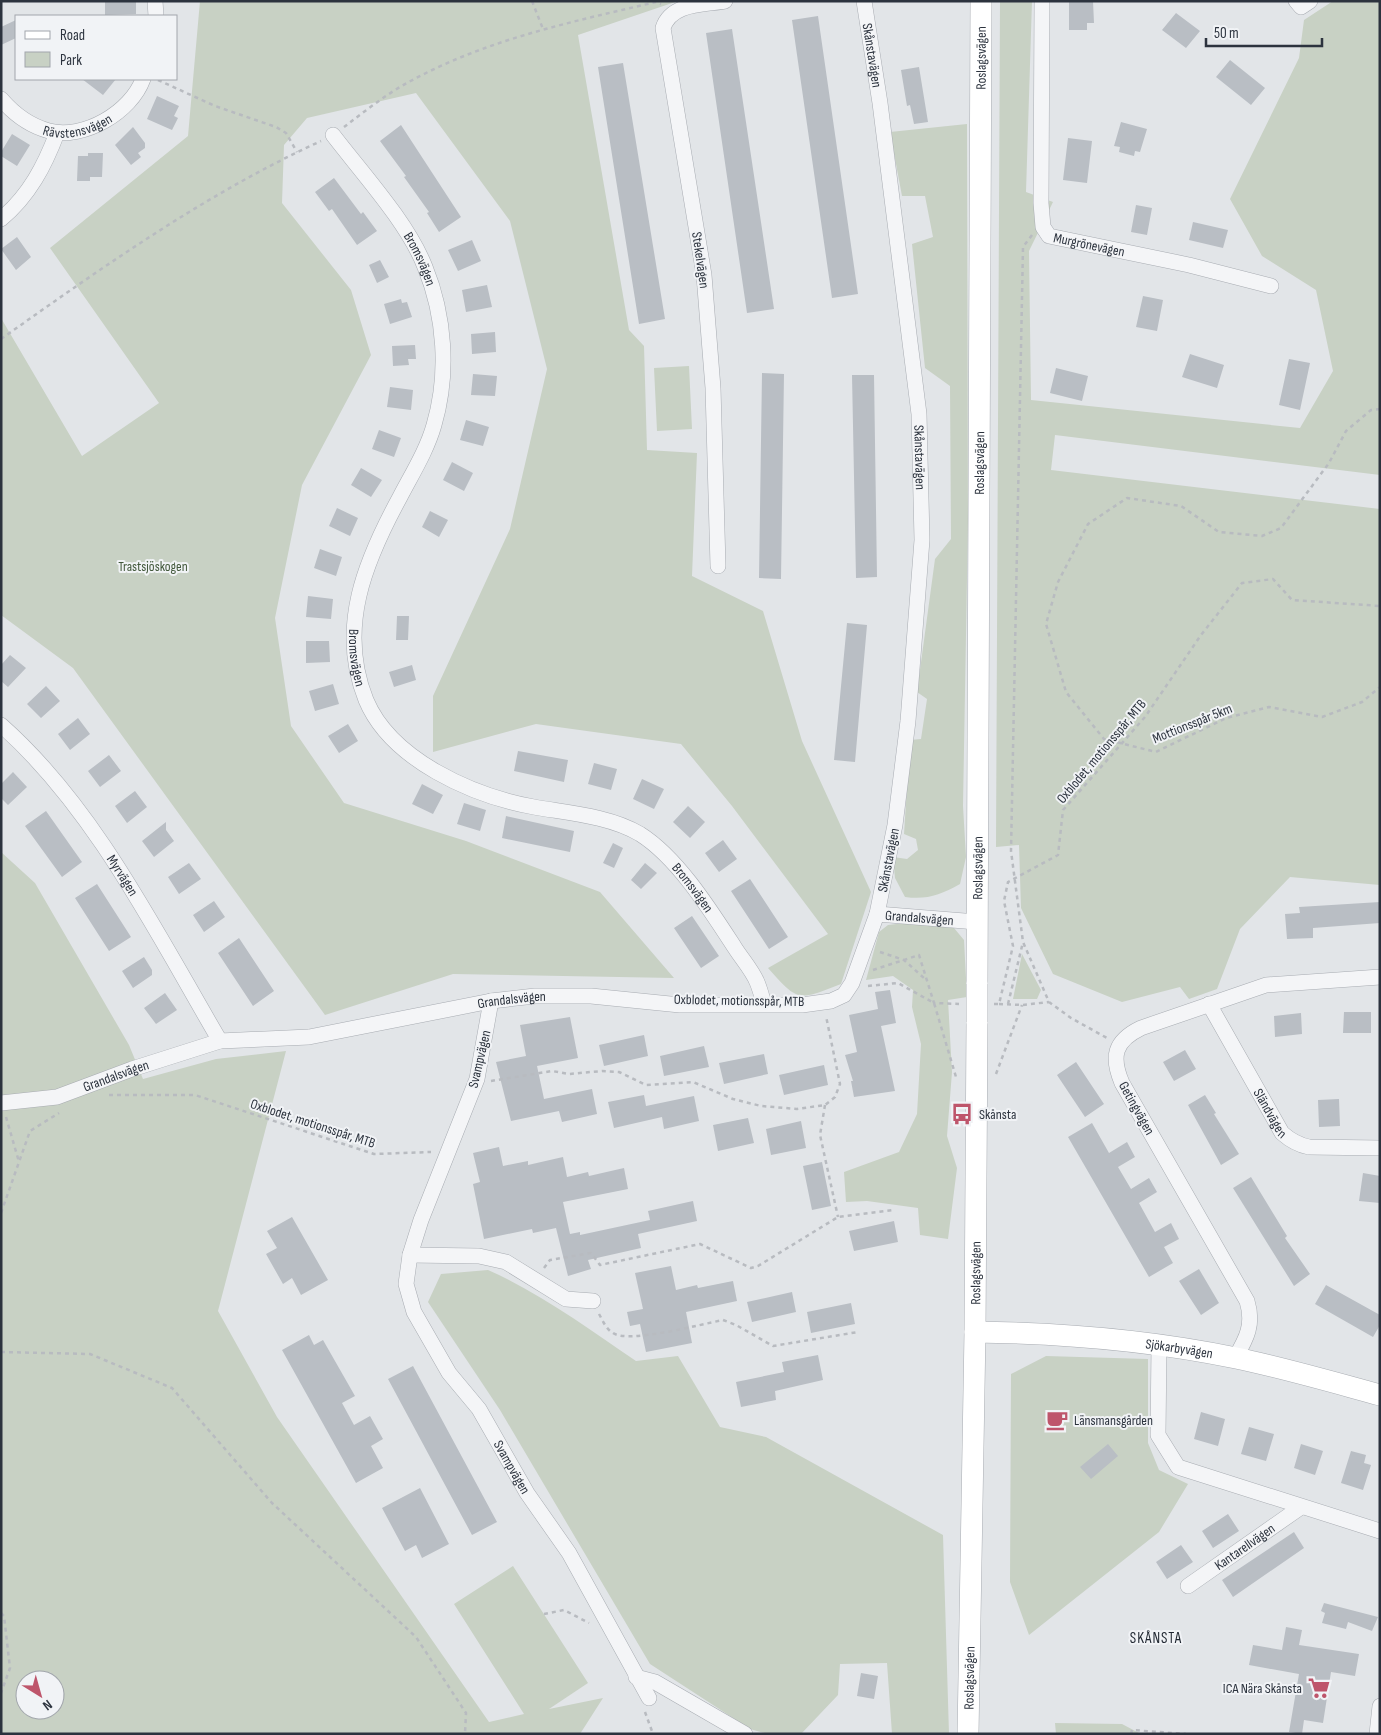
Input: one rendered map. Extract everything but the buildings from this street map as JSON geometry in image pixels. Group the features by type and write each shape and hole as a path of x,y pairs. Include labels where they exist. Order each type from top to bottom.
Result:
{"main road":[{"name":"Roslagsvägen","path":"968,1734 975,1332 981,1"},
{"name":"Sjökarbyvägen","path":"975,1332 1077,1338 1159,1346 1235,1358 1380,1396"}],"street":[{"path":"156,1 156,15"},
{"path":"676,11 725,1"},
{"name":"Skånstavägen","path":"864,1 880,103 919,414 922,540 908,721 895,825 877,914"},
{"name":"Murgrönevägen","path":"1042,1 1040,187 1043,226 1049,236 1181,263 1271,286"},
{"name":"Stekelvägen","path":"676,11 667,18 663,28 663,36 704,275 713,388 718,566"},
{"name":"Rävstensvägen","path":"1,99 10,110 30,124 57,132 89,128 107,121 140,88 143,80"},
{"path":"1,219 33,183 46,163 57,132"},
{"name":"Bromsvägen","path":"333,135 417,248 432,286 443,355 442,382 434,426 413,473 379,535 356,600 353,623 355,653 358,673 366,701 382,727 397,745 410,756 439,772 462,783 506,799 530,806 592,816 639,834 669,859 712,912 757,981 764,1004"},
{"name":"Myrvägen","path":"1,725 18,740 80,813 119,869 220,1041"},
{"name":"Grandalsvägen","path":"1,1103 57,1097 132,1068 220,1041 309,1037 491,1001 535,996 591,996 680,1006 802,1005 831,1001 844,995 854,983 877,914 977,922"},
{"path":"1120,1044 1129,1033 1140,1028 1273,984 1380,977"},
{"name":"Svampvägen","path":"491,1001 477,1079 410,1255 406,1284 414,1312 449,1373 479,1409 527,1493 569,1553 649,1698"},
{"name":"Sländvägen","path":"1209,1004 1282,1133 1287,1138 1300,1145 1309,1147 1380,1148"},
{"name":"Getingvägen","path":"1120,1044 1116,1060 1122,1083 1247,1301 1251,1317 1250,1330 1235,1358"},
{"path":"410,1255 479,1256 506,1262 566,1299 593,1300"},
{"path":"1159,1346 1158,1436 1178,1467 1380,1532"},
{"name":"Kantarellvägen","path":"1188,1586 1301,1507"},
{"path":"636,1677 655,1682 745,1734"},
{"path":"1377,1734 1380,1706"}],"path":[{"path":"532,1 543,28"},
{"path":"357,117 406,83 485,47 543,28 656,2 676,11"},
{"path":"1,340 102,268 248,178 297,152 286,133 276,127 216,106 157,80"},
{"path":"1043,226 1032,234 1023,248 1011,851 1023,942 1050,1002 1071,1018 1120,1044"},
{"name":"Mottionsspår 5km","path":"1380,409 1371,410 1346,431 1329,463 1281,528 1262,536 1219,532 1181,506 1127,498 1088,524 1058,582 1046,624 1066,692 1104,739 1156,752 1226,718 1269,707 1322,717 1362,702 1380,687"},
{"name":"Oxblodet, motionsspår, MTB","path":"1014,879 1058,855 1063,810 1145,717 1201,635 1242,583 1274,579 1292,600 1380,606"},
{"path":"999,1004 1013,946 1004,901 1008,882 1014,879"},
{"path":"1008,1004 1023,942"},
{"path":"864,951 878,951 904,960 924,976 934,1003"},
{"path":"854,983 866,972 919,954 956,1076"},
{"path":"854,983 864,986 898,983 934,1003 962,1004"},
{"path":"990,1004 1022,1005 1050,1002"},
{"path":"934,1003 966,1003"},
{"path":"994,1080 1022,1005"},
{"path":"477,1079 493,1081 552,1071 569,1074 602,1071 619,1072 646,1084 692,1082 733,1099 761,1106 797,1109 825,1105 835,1097 840,1084 825,1011 830,1011"},
{"name":"Oxblodet, motionsspår, MTB","path":"107,1095 195,1095 374,1154 448,1151"},
{"path":"1,1103 19,1162"},
{"path":"825,1105 820,1136 838,1217"},
{"path":"1,1213 30,1131 63,1110"},
{"path":"535,1279 550,1260 591,1254 600,1265 700,1244 751,1268 758,1266 838,1217 893,1210"},
{"path":"593,1300 604,1324 613,1334 631,1338 723,1320 736,1324 773,1346 858,1332"},
{"path":"1,1352 90,1354 172,1388 272,1503 416,1637 466,1713 465,1734"},
{"path":"544,1614 564,1610 596,1626 608,1624"},
{"path":"1,1613 4,1616 10,1668 1,1693"},
{"path":"649,1698 644,1710 653,1734"},
{"path":"1131,1734 1132,1730 1186,1734"}],"green space":[{"name":"Trastsjöskogen","path":"200,1 678,1 578,35 629,330 644,346 647,450 697,453 692,576 763,611 802,741 871,892 841,984 816,993 800,995 786,987 768,968 828,934 732,806 681,744 536,724 433,752 433,696 510,529 547,369 510,221 416,93 307,118 284,145 282,203 351,290 371,355 302,485 275,618 291,726 344,803 466,841 600,892 674,978 453,974 325,1015 73,668 1,615 1,318 82,456 159,403 50,248 188,136"},
{"path":"1000,1 1032,1 1026,192 1053,202 1029,251 1031,400 1300,428 1333,371 1316,290 1262,256 1230,199 1299,58 1304,20 1333,1 1380,1 1380,475 1055,435 1051,470 1380,509 1380,885 1290,877 1240,929 1217,989 1189,999 1180,987 1122,1002 1053,974 1021,908 1019,845 996,847"},
{"path":"967,124 968,521 963,806 966,857 960,884 933,896 913,898 905,897 895,878 893,857 907,859 918,850 916,839 904,834 910,740 921,739 927,699 917,692 935,559 951,539 950,386 925,368 912,244 933,237 925,196 902,196 890,132"},
{"path":"689,366 692,429 657,431 654,368"},
{"path":"1,852 35,883 129,1045 143,1079 216,1059 286,1051 218,1311 277,1417 489,1722 524,1714 454,1604 513,1566 588,1683 549,1709 603,1698 580,1734 1,1734"},
{"path":"905,923 954,928 964,940 967,997 948,1000 952,1072 947,1136 957,1168 948,1239 920,1235 918,1208 867,1201 846,1202 844,1172 899,1152 917,1114 921,1044 912,1007 913,990 893,976 866,980 879,932 888,925"},
{"path":"1022,954 1041,990 1037,999 1013,999"},
{"path":"488,1270 545,1300 636,1361 678,1356 720,1427 766,1437 943,1535 949,1734 892,1734 887,1663 840,1664 838,1695 801,1734 768,1734 750,1729 650,1664 500,1410 428,1302 441,1274"},
{"path":"1046,1356 1148,1359 1148,1443 1159,1470 1188,1484 1159,1532 1029,1635 1010,1582 1011,1374"},
{"path":"1055,1723 1122,1724 1141,1734 1056,1734"}],"place":[{"name":"Skånsta","path":"962,1114"},
{"name":"Länsmansgården","path":"1057,1420"},
{"name":"ICA Nära Skånsta","path":"1319,1688"}],"district":[{"name":"SKÅNSTA","path":"1156,1638"}]}
